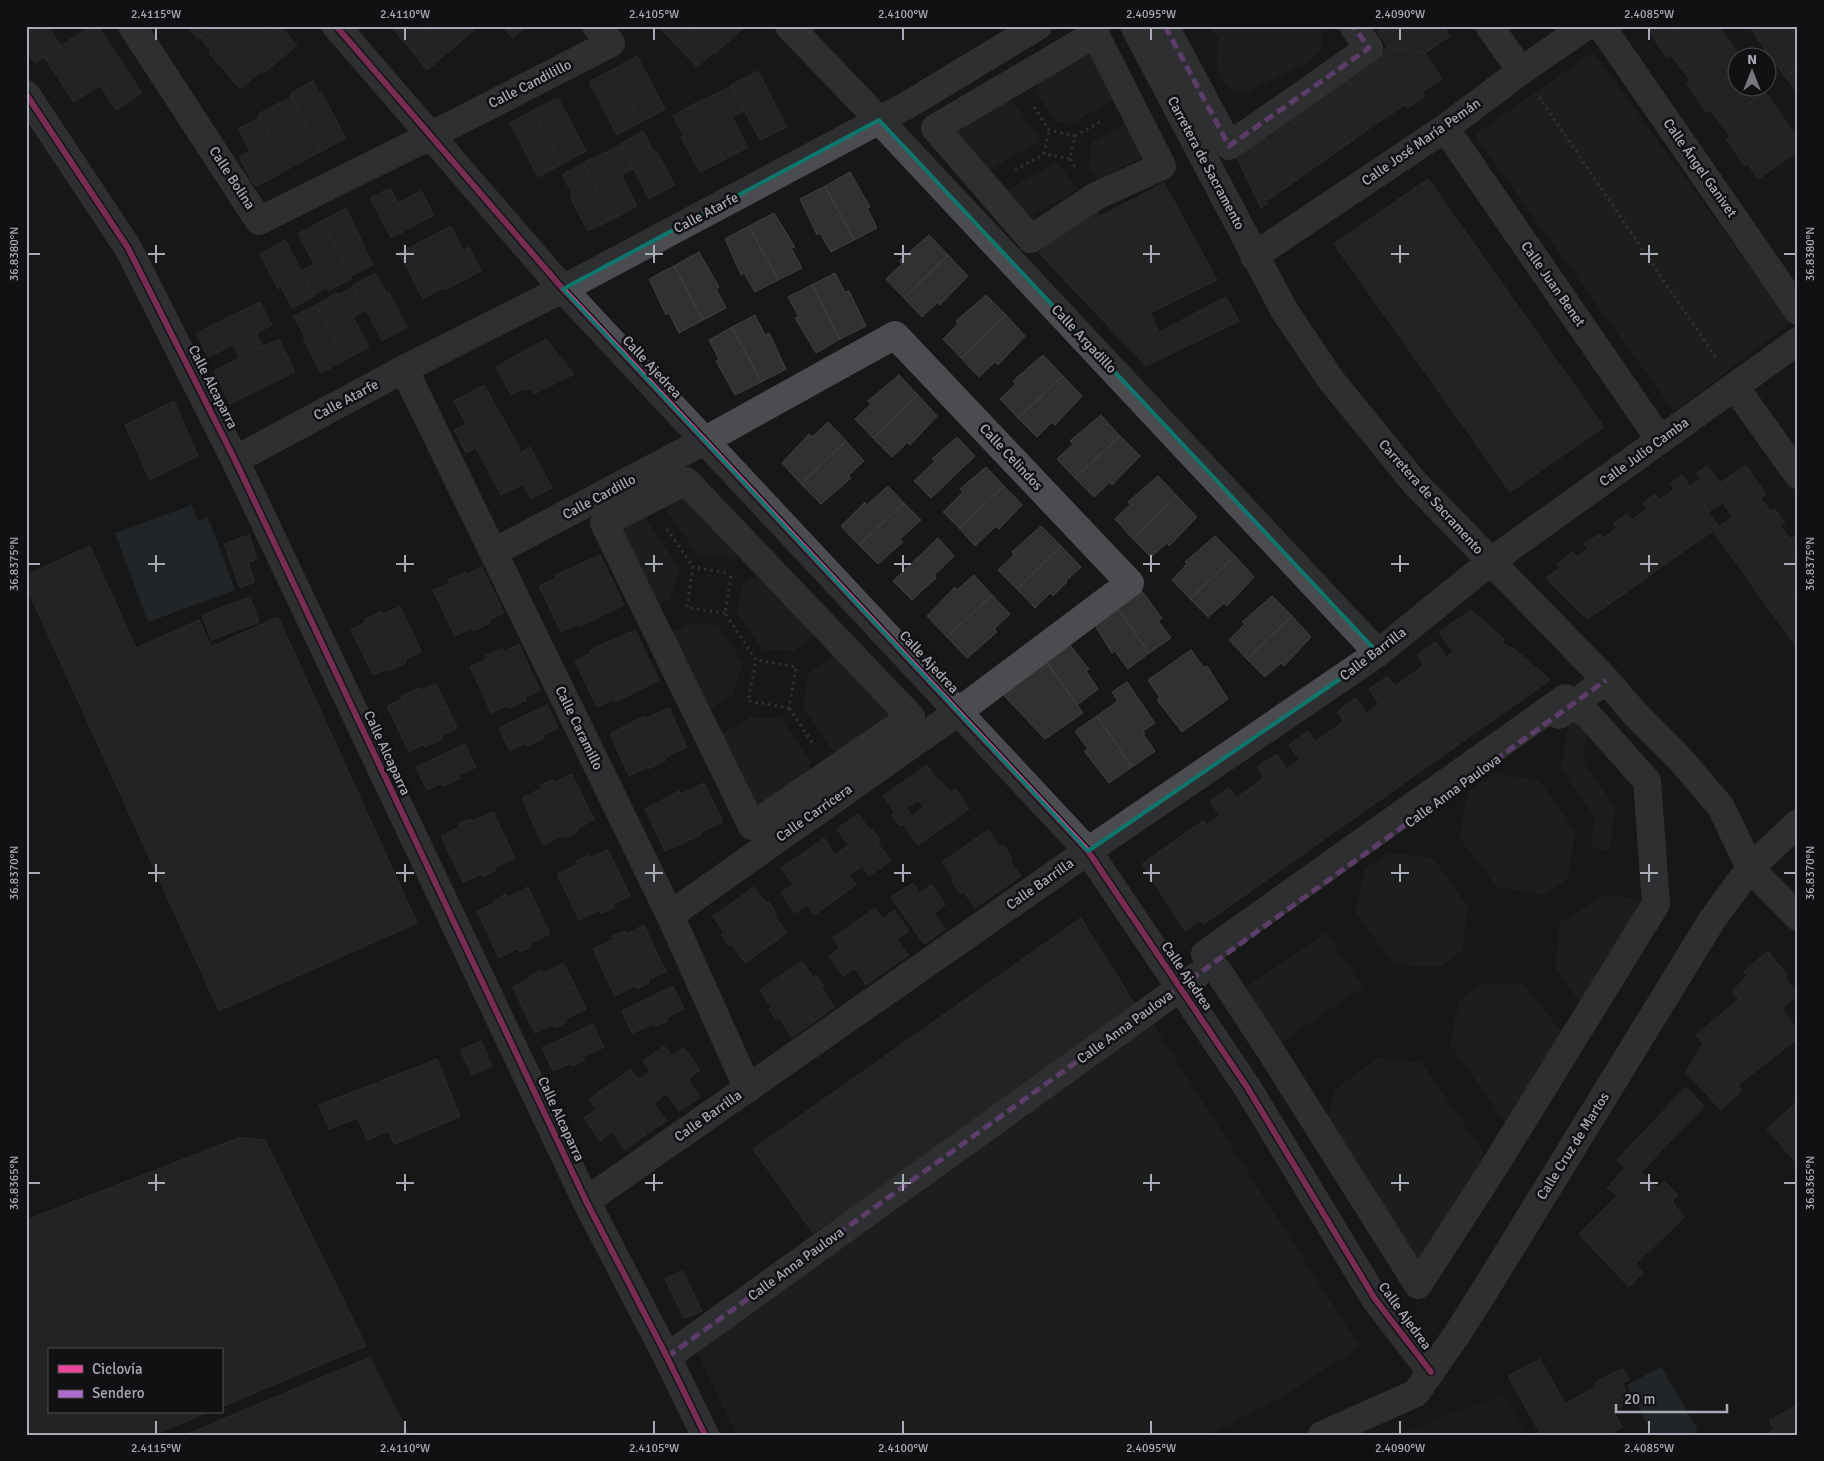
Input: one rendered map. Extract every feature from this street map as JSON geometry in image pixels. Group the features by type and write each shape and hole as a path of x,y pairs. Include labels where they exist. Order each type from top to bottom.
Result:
{"street":[{"name":"Calle Bolina","path":"132,26 259,221 430,136"},
{"name":"Calle Ajedrea","path":"336,26 563,289 1088,851 1247,1087 1375,1299 1431,1372"},
{"name":"Calle Candilillo","path":"430,136 611,43 596,26"},
{"name":"Calle Argadillo","path":"789,26 1378,653"},
{"name":"Calle Atarfe","path":"235,460 404,369 563,289 906,106 1038,26"},
{"name":"Carretera de Sacramento","path":"1134,26 1284,310 1331,380 1414,482 1680,759 1721,808 1750,868 1798,917"},
{"path":"1166,26 1229,146 1369,48 1353,26"},
{"path":"1489,26 1521,71"},
{"name":"Calle José María Pemán","path":"1254,256 1444,128 1586,26"},
{"name":"Calle Ángel Ganivet","path":"1601,26 1798,310"},
{"path":"1095,34 1162,166 1096,196 1030,239 934,128 1095,34"},
{"name":"Calle Alcaparra","path":"26,94 128,248 235,460 586,1201 705,1435"},
{"name":"Calle Juan Benet","path":"1444,128 1660,440"},
{"name":"Calle Celindos","path":"704,441 895,334 1130,583 958,712"},
{"name":"Calle Julio Camba","path":"1490,562 1798,341"},
{"name":"Calle Caramillo","path":"404,369 670,915 748,1088"},
{"path":"1735,386 1798,475"},
{"name":"Calle Cardillo","path":"494,552 704,441"},
{"path":"686,481 911,717 752,826 604,523 686,481"},
{"name":"Calle Barrilla","path":"586,1201 1088,851 1378,653 1490,562"},
{"name":"Calle Anna Paulova","path":"667,1357 1606,680"},
{"path":"1211,965 1218,971 1270,1050 1418,1285 1656,904 1646,781 1589,716 1572,705"},
{"name":"Calle Carricera","path":"670,915 958,712"},
{"name":"Calle Cruz de Martos","path":"1322,1435 1416,1393 1482,1295 1574,1142 1712,920 1750,868 1798,823"}],"path":[{"path":"1521,71 1735,386"},
{"path":"1049,130 1075,136 1070,159 1044,154 1049,130"},
{"path":"724,613 687,608 693,567 731,574 724,613 756,660 748,701 789,708 796,667 756,660"}],"highlighted area":[{"path":"879,120 1378,653 1088,851 563,289"}],"shaded area":[{"path":"1209,26 1322,26 1322,49 1309,62 1249,91 1234,92 1227,86 1219,74 1217,54 1219,38"},
{"path":"1095,34 1125,92 1071,124 1055,121 1036,92 1042,65"},
{"path":"1593,52 1791,323 1674,411 1474,135"},
{"path":"982,100 1013,101 1041,140 977,177 935,128"},
{"path":"1137,117 1155,151 1097,180 1090,169 1091,143"},
{"path":"1057,162 1078,189 1018,224 994,197"},
{"path":"686,481 751,549 733,558 698,555 668,512 669,489"},
{"path":"192,505 198,521 208,517 235,590 148,622 115,533"},
{"path":"622,514 645,518 680,569 669,599 647,611 604,523"},
{"path":"770,569 826,627 793,651 763,650 737,612 742,583"},
{"path":"687,624 718,625 743,663 732,697 698,715 660,638"},
{"path":"844,647 911,717 859,752 832,750 803,707 808,674"},
{"path":"1589,716 1583,762 1615,807 1610,851 1591,848 1595,817 1561,770 1569,721"},
{"path":"750,717 781,718 811,762 803,791 752,826 711,741"},
{"path":"1494,774 1539,780 1575,830 1568,879 1543,895 1497,887 1459,838 1468,792"},
{"path":"1389,853 1433,858 1468,907 1462,951 1440,967 1393,964 1355,911 1365,869"},
{"path":"1606,894 1656,904 1588,1014 1555,968 1560,923"},
{"path":"1326,933 1363,987 1270,1050 1234,995"},
{"path":"1482,983 1524,984 1570,1043 1514,1134 1450,1044 1459,1001"},
{"path":"1149,1018 1360,1347 1288,1393 1217,1431 1205,1435 737,1435 694,1346"},
{"path":"1378,1058 1422,1063 1494,1167 1418,1285 1325,1138 1334,1090"},
{"path":"1661,1367 1698,1430 1690,1435 1653,1435 1627,1385"},
{"path":"1504,1394 1526,1435 1395,1435"}],"building":[{"path":"26,26 48,26 61,46 35,63 26,49"},
{"path":"91,26 98,26 142,93 116,110 100,85 74,102 44,57"},
{"path":"186,26 213,26 198,39"},
{"path":"213,26 231,26 233,29 236,26 277,26 225,71 209,53 211,51 200,37"},
{"path":"277,26 280,26 297,45 264,73 262,71 240,89 225,71"},
{"path":"394,26 436,26 410,49 392,28"},
{"path":"436,26 469,26 473,31 427,70 410,49"},
{"path":"502,26 526,26 513,38"},
{"path":"658,26 695,26 675,44"},
{"path":"695,26 740,26 742,29 715,54 713,52 697,67 675,44"},
{"path":"1385,26 1443,26 1450,36 1425,53 1388,47 1377,32"},
{"path":"1651,26 1684,26 1658,45 1649,31 1653,28"},
{"path":"1684,26 1719,26 1726,36 1681,68 1671,55 1667,57 1658,45"},
{"path":"1749,26 1798,26 1798,28 1768,48 1764,48"},
{"path":"1798,28 1798,68 1785,77 1776,65 1776,48 1768,48"},
{"path":"1726,36 1734,48 1726,48 1726,78 1697,99 1687,84 1690,81 1681,68"},
{"path":"1388,47 1425,53 1442,79 1426,89 1422,93 1425,96 1408,108 1373,58"},
{"path":"637,56 665,109 641,122 613,69"},
{"path":"1373,58 1405,105 1377,123 1345,77"},
{"path":"1798,68 1798,94 1785,77"},
{"path":"613,69 641,122 617,135 589,82"},
{"path":"758,71 787,127 760,140 731,85"},
{"path":"1345,77 1377,123 1349,143 1317,97"},
{"path":"1726,78 1726,98 1756,98 1720,123 1709,109 1706,112 1697,99"},
{"path":"313,81 346,138 320,152 290,94"},
{"path":"732,86 745,110 732,117 748,147 724,160 694,104"},
{"path":"291,97 320,152 288,169 258,114"},
{"path":"1317,97 1349,143 1322,162 1289,116"},
{"path":"558,98 586,151 562,164 533,110"},
{"path":"1756,98 1769,98 1784,119 1736,153 1726,139 1730,136 1720,123"},
{"path":"694,104 724,160 700,172 681,138 684,136 673,116"},
{"path":"533,110 562,164 538,177 510,123"},
{"path":"1289,116 1322,162 1294,182 1262,135"},
{"path":"260,117 288,169 257,186 254,185 239,157 250,151 238,129"},
{"path":"1784,119 1798,138 1798,151 1758,179 1748,164 1745,166 1736,153"},
{"path":"643,131 654,153 656,151 675,185 649,199 621,144"},
{"path":"1262,135 1294,182 1266,201 1268,203 1261,208 1235,154"},
{"path":"621,145 633,169 621,175 637,206 613,219 583,163"},
{"path":"583,163 613,219 588,231 570,197 573,195 562,175"},
{"path":"850,172 870,207 867,208 877,228 854,240 825,186"},
{"path":"1428,179 1604,427 1510,492 1334,244"},
{"path":"1164,183 1217,280 1150,313 1159,332 1226,297 1239,321 1146,366 1039,253 1092,206 1099,217"},
{"path":"825,186 854,240 831,252 820,233 817,235 800,199"},
{"path":"390,188 398,203 421,191 434,215 391,238 370,198"},
{"path":"346,208 373,265 351,276 322,221"},
{"path":"774,213 795,247 791,248 802,268 778,280 749,226"},
{"path":"322,221 352,278 328,291 327,287 314,294 301,271 314,264 298,234"},
{"path":"451,226 463,250 412,278 399,253"},
{"path":"749,226 778,280 755,292 744,273 741,275 725,239"},
{"path":"929,235 948,255 904,298 886,279 902,264 899,261"},
{"path":"285,240 315,296 292,308 281,287 278,289 260,254"},
{"path":"469,247 481,271 445,290 444,287 423,299 412,278"},
{"path":"699,252 719,287 716,289 726,308 703,320 674,266"},
{"path":"948,255 968,276 940,305 938,302 922,317 904,298"},
{"path":"674,266 703,320 679,333 669,313 666,315 649,279"},
{"path":"376,273 387,294 389,292 407,327 382,341 353,285"},
{"path":"835,273 845,292 849,291 866,326 840,339 812,285"},
{"path":"812,285 840,339 816,353 795,318 799,317 788,297"},
{"path":"353,287 366,310 353,317 369,347 345,360 316,305 337,293 338,295"},
{"path":"986,295 1006,315 961,358 943,339 958,324 956,321"},
{"path":"260,302 272,325 256,333 263,347 240,359 233,345 208,357 196,333"},
{"path":"316,305 345,360 321,373 294,316"},
{"path":"755,315 765,335 769,333 786,369 761,382 732,327"},
{"path":"1006,315 1025,336 998,365 995,362 979,377 961,358"},
{"path":"732,327 761,382 735,395 716,361 719,359 709,340"},
{"path":"279,339 295,372 230,404 214,371"},
{"path":"546,339 574,374 534,394 531,388 526,390 525,388 511,395 496,367"},
{"path":"1043,355 1063,376 1018,418 1000,399 1016,384 1013,381"},
{"path":"899,375 918,395 873,438 855,419 871,404 868,401"},
{"path":"1063,376 1082,396 1055,425 1052,422 1037,437 1018,418"},
{"path":"484,385 519,447 520,453 530,447 552,488 531,499 523,484 501,495 476,448 466,453 454,430 466,424 454,401"},
{"path":"918,395 937,416 910,445 908,442 892,457 873,438"},
{"path":"174,401 198,456 150,480 125,425"},
{"path":"1101,415 1120,436 1075,478 1057,459 1073,444 1070,441"},
{"path":"828,422 846,441 801,484 782,463 809,434 812,437"},
{"path":"1120,436 1140,456 1112,485 1110,482 1094,497 1075,478"},
{"path":"957,437 975,456 931,498 914,481 935,461 932,459"},
{"path":"846,441 864,461 848,476 851,478 821,504 801,484"},
{"path":"1746,465 1766,494 1733,517 1723,503 1708,512 1690,486 1701,478 1697,473 1707,466 1720,483"},
{"path":"986,467 1004,486 959,528 943,512 963,492 960,489"},
{"path":"1682,475 1719,527 1691,546 1659,500 1674,490 1670,484"},
{"path":"1158,476 1177,496 1133,539 1115,519 1131,504 1128,502"},
{"path":"888,486 904,503 859,545 841,526 865,502 867,505"},
{"path":"1004,486 1022,505 999,529 996,526 975,546 959,528"},
{"path":"1655,494 1691,546 1664,565 1632,520 1647,509 1643,503"},
{"path":"1177,496 1197,517 1169,546 1167,543 1151,557 1133,539"},
{"path":"1760,498 1771,512 1775,509 1785,523 1780,525 1790,539 1795,536 1798,540 1798,554 1752,585 1713,531"},
{"path":"904,503 921,520 900,539 903,542 878,564 859,545"},
{"path":"1627,514 1664,565 1637,585 1603,538 1617,528 1614,523"},
{"path":"1041,526 1061,546 1017,589 998,570 1014,555 1012,552"},
{"path":"1600,534 1637,585 1609,604 1576,557 1588,549 1584,544"},
{"path":"249,535 257,559 248,562 255,582 240,588 224,544"},
{"path":"1215,536 1235,556 1190,599 1172,580 1187,564 1185,562"},
{"path":"938,538 954,556 934,575 936,578 912,600 893,581"},
{"path":"90,546 136,648 199,620 211,647 278,617 417,923 219,1011 26,586 26,575"},
{"path":"1061,546 1081,567 1053,596 1050,593 1035,608 1017,589"},
{"path":"1573,552 1609,604 1587,619 1546,578 1560,568 1557,564"},
{"path":"1798,554 1798,594 1771,612 1752,585"},
{"path":"600,555 612,580 550,609 539,586 556,578 555,575"},
{"path":"1235,556 1254,577 1227,606 1224,603 1208,617 1190,599"},
{"path":"482,567 493,590 444,613 433,590 450,583 448,580 466,572 467,575"},
{"path":"974,575 992,595 947,637 927,616 955,587 957,590"},
{"path":"612,580 624,605 579,627 578,624 561,632 550,609"},
{"path":"1138,586 1162,618 1158,621 1171,638 1149,653 1114,603"},
{"path":"493,590 504,613 489,620 490,623 473,631 471,628 455,636 444,613"},
{"path":"1798,594 1798,649 1771,612"},
{"path":"992,595 1010,614 994,629 997,632 967,658 947,637"},
{"path":"1272,596 1292,616 1247,659 1229,640 1245,624 1242,622"},
{"path":"250,597 259,622 211,640 202,615"},
{"path":"1114,603 1149,653 1128,669 1115,651 1112,653 1091,619"},
{"path":"400,607 411,629 362,652 351,630 366,622 365,619 382,611 383,614"},
{"path":"1471,610 1504,639 1502,642 1510,648 1512,647 1550,680 1204,924 1201,920 1185,931 1142,864 1204,820 1207,825 1220,816 1210,801 1229,788 1236,798 1264,778 1257,767 1277,754 1287,769 1300,760 1289,745 1308,731 1315,742 1344,721 1337,712 1356,698 1367,713 1379,704 1369,689 1388,676 1395,686 1424,665 1417,655 1436,642 1447,657 1453,652 1439,632"},
{"path":"1292,616 1311,637 1284,666 1281,663 1265,677 1247,659"},
{"path":"411,629 421,652 405,660 406,663 389,671 388,668 373,675 362,652"},
{"path":"635,630 647,655 586,684 575,661 591,653 590,650"},
{"path":"1064,638 1089,669 1086,671 1098,689 1077,705 1041,654"},
{"path":"519,644 529,667 481,690 470,667 486,660 485,656 502,648 504,651"},
{"path":"1191,650 1204,668 1207,666 1228,699 1182,732 1157,700 1160,698 1148,680"},
{"path":"1041,654 1083,713 1045,739 995,686"},
{"path":"647,655 659,680 615,702 613,699 597,707 586,684"},
{"path":"529,667 540,690 525,697 526,700 509,708 508,705 491,713 481,690"},
{"path":"1127,682 1155,723 1143,731 1145,733 1143,734 1155,751 1132,767 1097,716 1118,701 1112,692"},
{"path":"436,684 447,706 398,729 387,706 403,699 401,696 419,688 420,691"},
{"path":"547,705 558,728 543,735 544,738 527,746 525,743 510,751 499,728"},
{"path":"447,706 457,728 441,736 442,739 425,747 424,744 409,752 398,729"},
{"path":"669,708 687,747 664,758 665,761 629,776 610,734 644,716 645,719"},
{"path":"1097,716 1132,767 1109,783 1084,751 1088,749 1075,731"},
{"path":"465,744 476,767 459,775 461,778 443,786 442,783 427,790 416,767"},
{"path":"927,765 939,782 941,781 950,793 956,789 969,809 918,845 903,824 900,826 892,815 895,813 883,796","holes":["918,800 923,807 912,816 906,808"]},
{"path":"572,774 583,797 532,821 522,798 542,788 540,785 553,780 554,783"},
{"path":"704,783 723,822 699,833 701,835 665,851 645,809 679,791 681,794"},
{"path":"583,797 594,820 576,829 578,832 565,838 564,835 543,845 532,821"},
{"path":"493,812 504,835 452,859 441,836 459,827 458,824 470,819 472,821"},
{"path":"858,814 880,840 877,842 891,861 869,876 837,829"},
{"path":"988,830 1000,847 1003,845 1012,858 1009,860 1021,876 998,892 965,846"},
{"path":"504,835 515,858 494,868 495,871 483,877 481,874 463,882 452,859"},
{"path":"824,838 835,855 847,846 861,867 849,875 856,885 835,900 803,853"},
{"path":"965,846 998,892 975,908 964,892 961,894 952,881 954,879 942,862"},
{"path":"608,850 619,872 568,897 557,874 578,864 576,861 589,855 590,858"},
{"path":"803,853 835,900 814,915 807,905 795,913 781,893 793,884 781,868"},
{"path":"619,872 630,896 612,905 614,908 601,913 600,910 579,920 568,897"},
{"path":"913,883 920,893 932,884 945,905 934,913 945,929 924,944 891,897"},
{"path":"528,887 539,910 488,935 477,911 495,903 494,900 506,894 508,897"},
{"path":"754,887 766,903 769,902 776,913 774,915 787,933 766,948 733,902"},
{"path":"733,902 766,948 745,963 731,944 729,946 721,935 724,933 713,916"},
{"path":"875,908 883,919 894,910 909,931 897,939 908,955 887,970 854,923"},
{"path":"539,910 550,934 529,944 531,947 519,952 517,949 499,958 488,935"},
{"path":"1081,918 1136,1006 813,1233 753,1149"},
{"path":"854,923 887,970 866,985 854,968 843,976 829,957 840,948 833,938"},
{"path":"644,925 655,949 604,973 593,949 614,939 612,936 625,931 626,934"},
{"path":"655,949 666,972 648,980 649,983 637,989 635,986 615,996 604,973"},
{"path":"1768,951 1787,975 1784,977 1798,994 1782,1009 1798,1031 1798,1038 1738,1085 1696,1035 1739,999 1732,992 1747,976 1744,971"},
{"path":"802,961 813,977 816,975 824,986 821,988 834,1007 814,1022 781,975"},
{"path":"564,963 575,986 524,1011 513,987 531,978 529,976 542,970 543,973"},
{"path":"781,975 814,1022 792,1037 779,1018 776,1020 769,1009 771,1007 760,990"},
{"path":"575,986 586,1009 565,1019 567,1022 554,1028 553,1025 535,1033 524,1011"},
{"path":"673,986 684,1009 666,1018 667,1021 655,1027 653,1024 632,1033 622,1011"},
{"path":"593,1024 604,1047 583,1057 585,1060 572,1066 571,1063 553,1071 542,1048"},
{"path":"481,1041 492,1066 472,1075 460,1050"},
{"path":"1703,1044 1742,1090 1721,1110 1686,1072"},
{"path":"664,1046 672,1056 684,1048 700,1070 688,1079 700,1097 679,1111 643,1061"},
{"path":"437,1059 460,1117 394,1144 389,1131 367,1140 358,1118 329,1129 319,1105"},
{"path":"631,1069 638,1080 651,1071 667,1093 654,1103 667,1121 645,1135 610,1084"},
{"path":"610,1084 645,1135 625,1150 612,1132 600,1141 584,1118 596,1110 589,1099"},
{"path":"1686,1087 1704,1106 1641,1172 1657,1188 1664,1181 1678,1195 1672,1202 1684,1217 1635,1265 1643,1273 1629,1287 1579,1234 1617,1196 1607,1188 1625,1168 1617,1160"},
{"path":"1798,1101 1798,1165 1767,1129"},
{"path":"241,1137 265,1140 366,1346 222,1407 222,1348 48,1348 48,1414 203,1414 154,1435 26,1435 26,1220"},
{"path":"683,1271 702,1311 684,1319 665,1279"},
{"path":"370,1357 409,1435 185,1435"},
{"path":"1540,1359 1565,1404 1597,1386 1595,1383 1622,1368 1629,1380 1622,1384 1631,1401 1613,1410 1622,1427 1608,1435 1541,1435 1508,1376"},
{"path":"1798,1405 1798,1435 1795,1435 1783,1413"},
{"path":"1783,1413 1795,1435 1765,1435 1774,1430 1769,1420"}],"marked path":[{"path":"1165,26 1229,146 1369,48 1353,26"},
{"path":"667,1357 1606,680"}],"cycle path":[{"path":"336,26 563,289 1088,851 1247,1087 1375,1299 1431,1372"},
{"path":"26,94 128,248 235,460 586,1201 705,1435"}]}
